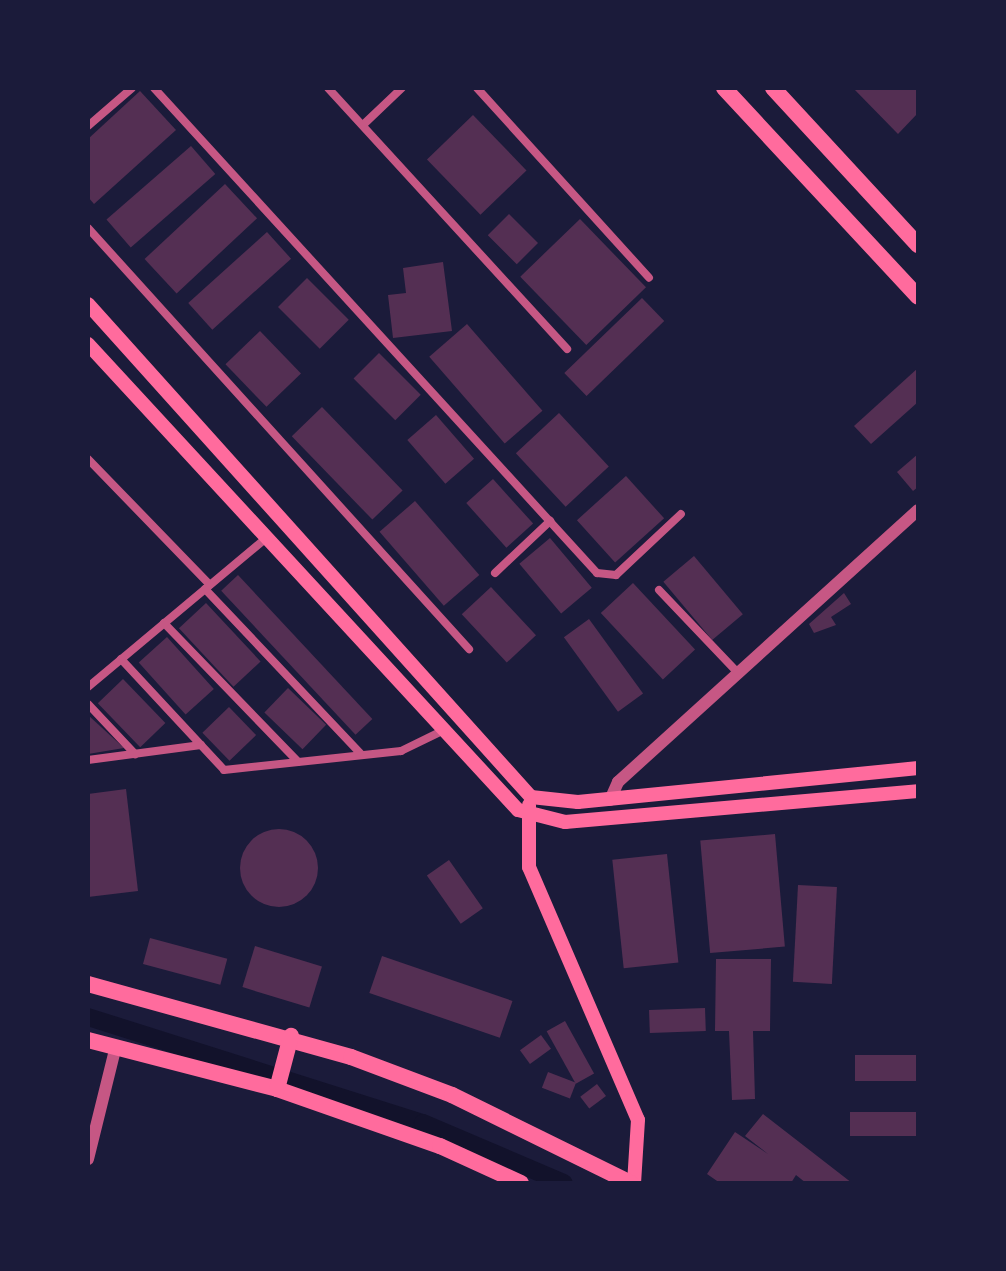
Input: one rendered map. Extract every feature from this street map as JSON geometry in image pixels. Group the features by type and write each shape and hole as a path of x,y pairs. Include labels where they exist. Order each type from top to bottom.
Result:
{"main road":[{"path":"724,88 918,297"},
{"path":"773,88 918,245"},
{"path":"88,304 531,797 610,800 918,768"},
{"path":"89,346 489,785 527,814 608,820 918,791"},
{"path":"88,984 290,1040 452,1095 633,1183 638,1120 524,852 531,797"},
{"path":"88,1040 278,1086 440,1146 521,1183"},
{"path":"278,1086 290,1040"}],"street":[{"path":"88,126 132,88"},
{"path":"154,88 550,521 607,579 681,514"},
{"path":"328,88 567,349"},
{"path":"364,124 402,88"},
{"path":"477,88 649,278"},
{"path":"88,228 469,649"},
{"path":"88,459 362,755"},
{"path":"610,800 618,782 918,510"},
{"path":"495,573 550,521"},
{"path":"88,687 265,539"},
{"path":"659,590 739,674"},
{"path":"164,623 298,762"},
{"path":"121,659 224,770 401,751 442,731"},
{"path":"88,704 135,754"},
{"path":"88,760 201,745"},
{"path":"88,1159 116,1046"}],"building":[{"path":"853,88 918,88 918,113 898,134"},
{"path":"140,91 176,130 94,204 88,197 88,139"},
{"path":"473,115 526,170 480,215 427,159"},
{"path":"191,146 215,174 131,247 106,219"},
{"path":"225,184 257,218 177,293 145,259"},
{"path":"509,214 538,243 517,264 488,235"},
{"path":"580,219 646,287 586,345 520,277"},
{"path":"267,232 291,259 212,330 188,303"},
{"path":"443,262 452,331 393,338 388,295 406,293 403,268"},
{"path":"307,278 349,320 320,349 278,307"},
{"path":"642,298 664,321 587,396 564,373"},
{"path":"467,324 542,411 505,444 429,357"},
{"path":"260,331 301,373 266,407 225,364"},
{"path":"379,353 421,395 395,420 354,378"},
{"path":"918,368 918,402 871,444 854,426"},
{"path":"322,407 403,490 372,520 292,436"},
{"path":"559,413 609,466 566,507 516,453"},
{"path":"436,415 474,459 445,484 407,440"},
{"path":"918,454 918,487 913,491 897,472"},
{"path":"626,476 664,518 615,563 577,520"},
{"path":"493,479 533,524 506,548 466,503"},
{"path":"415,501 479,575 444,606 380,532"},
{"path":"550,538 592,588 561,614 519,564"},
{"path":"694,556 743,614 712,640 663,582"},
{"path":"238,575 372,719 356,735 221,591"},
{"path":"633,583 695,650 663,680 601,613"},
{"path":"491,587 536,635 507,663 462,614"},
{"path":"844,593 851,604 831,617 836,625 814,633 809,624"},
{"path":"206,603 261,662 233,687 179,628"},
{"path":"589,619 643,693 618,712 564,637"},
{"path":"167,637 214,689 186,714 139,662"},
{"path":"123,679 165,723 140,747 98,703"},
{"path":"288,688 326,725 303,749 264,712"},
{"path":"229,707 256,735 229,761 202,733"},
{"path":"88,715 124,748 88,754"},
{"path":"126,789 138,891 88,897 88,794"},
{"path":"271,829 287,829 301,835 312,846 318,868 312,890 301,901 287,907 271,907 257,901 246,890 240,876 240,860 246,846 257,835"},
{"path":"775,834 785,947 710,953 700,841"},
{"path":"667,854 678,962 624,968 612,860"},
{"path":"449,860 483,908 461,924 427,875"},
{"path":"798,885 837,887 832,984 793,982"},
{"path":"150,938 227,959 220,985 143,964"},
{"path":"255,946 322,966 309,1008 242,987"},
{"path":"382,956 512,1001 500,1038 369,993"},
{"path":"716,959 771,959 770,1031 753,1031 755,1099 732,1100 729,1031 715,1031"},
{"path":"705,1008 706,1031 650,1033 649,1010"},
{"path":"565,1021 594,1073 576,1084 547,1031"},
{"path":"541,1035 551,1049 530,1064 520,1050"},
{"path":"855,1055 918,1055 918,1081 855,1081"},
{"path":"548,1072 576,1083 570,1099 542,1088"},
{"path":"597,1084 606,1096 589,1109 580,1097"},
{"path":"850,1112 918,1112 918,1136 850,1136"},
{"path":"763,1114 852,1183 806,1183 796,1175 791,1183 720,1183 707,1174 735,1132 768,1154 745,1136"}],"waterway":[{"path":"88,1017 423,1123 564,1183"}]}
